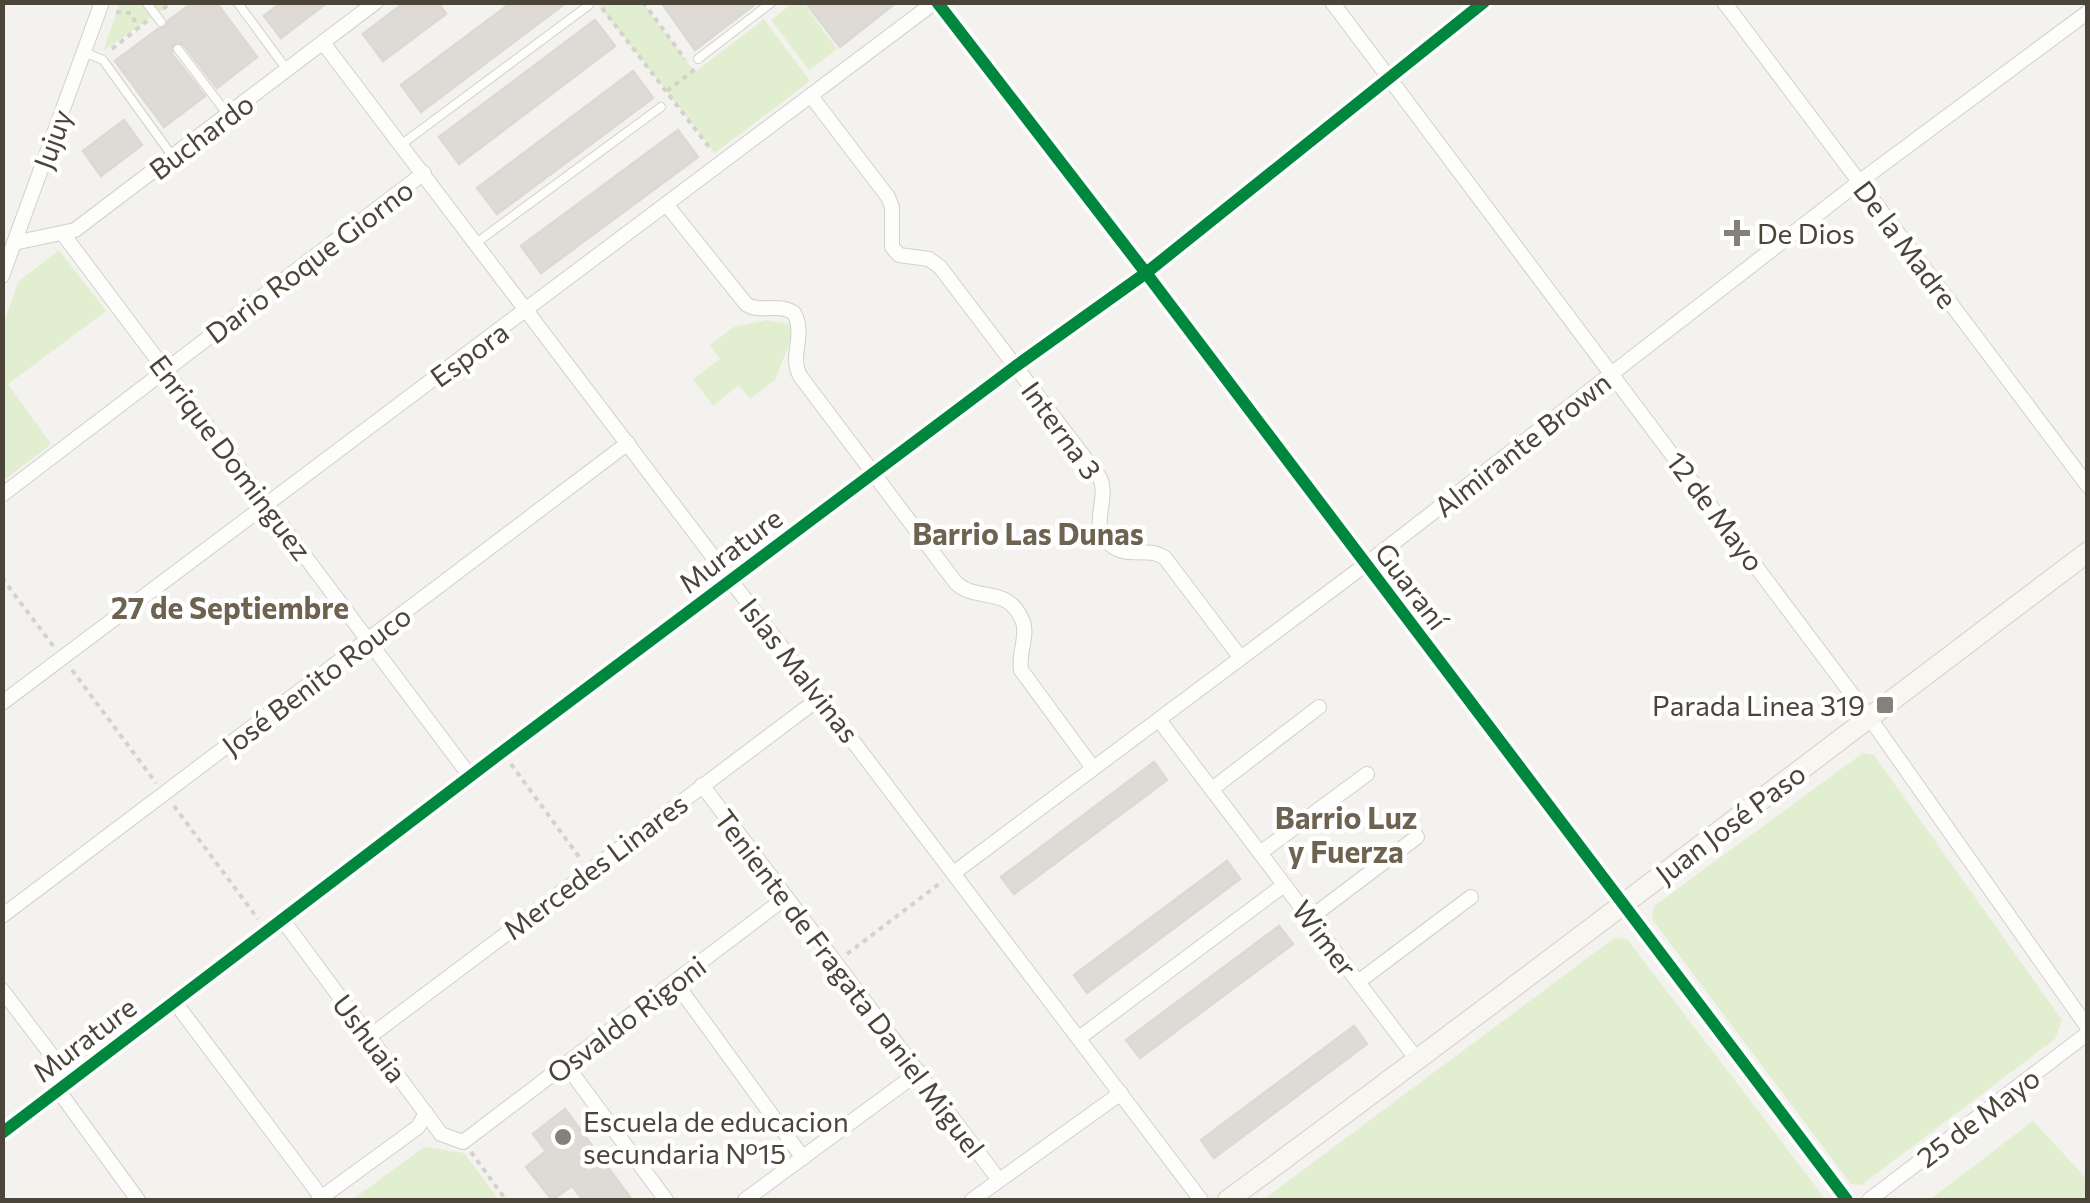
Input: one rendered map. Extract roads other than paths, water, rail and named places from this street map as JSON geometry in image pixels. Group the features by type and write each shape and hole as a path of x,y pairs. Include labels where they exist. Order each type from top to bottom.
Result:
{"main road":[{"name":"Juan José Paso","path":"1228,1200 1418,1061 2088,552"}],"street":[{"name":"Jujuy","path":"2,276 102,2"},
{"name":"Buchardo","path":"14,243 75,230 376,2"},
{"name":"Espora","path":"2,703 936,2"},
{"name":"Guaraní","path":"936,2 1146,273 1847,1200"},
{"name":"12 de Mayo","path":"1332,2 1869,717 2088,1030"},
{"name":"Murature","path":"2,1133 470,776 1146,273 1484,2"},
{"name":"De la Madre","path":"1724,2 2088,486"},
{"name":"Almirante Brown","path":"955,872 1365,565 1858,182 2088,12"},
{"name":"Islas Malvinas","path":"324,44 1201,1200"},
{"name":"Interna 3","path":"811,96 888,198 892,207 892,247 899,255 929,259 940,267 1100,478 1104,492 1098,518 1108,543 1124,552 1150,551 1164,558 1240,658"},
{"name":"Dario Roque Giorno","path":"2,495 424,174"},
{"path":"666,204 746,304 756,308 778,306 794,314 800,331 796,368 963,589 997,595 1015,610 1023,623 1021,670 1093,768"},
{"name":"Enrique Dominguez","path":"63,234 470,776"},
{"name":"José Benito Rouco","path":"2,916 628,443"},
{"name":"Mercedes Linares","path":"369,1037 821,698"},
{"path":"1212,789 1319,707"},
{"name":"Wimer","path":"1159,720 1418,1061"},
{"path":"1260,853 1367,774"},
{"name":"Teniente de Fragata Daniel Miguel","path":"702,786 999,1180"},
{"path":"1310,918 1417,837"},
{"path":"1079,1038 1284,886"},
{"path":"1358,982 1471,897"},
{"name":"Osvaldo Rigoni","path":"466,1141 785,898"},
{"name":"Ushuaia","path":"282,919 442,1134 466,1141"},
{"path":"674,982 803,1158"},
{"path":"2,990 53,1057 58,1090 138,1200"},
{"path":"174,1001 320,1199 418,1128 426,1113"},
{"name":"25 de Mayo","path":"1869,1200 2088,1030"},
{"path":"566,1065 666,1200"},
{"path":"745,1200 919,1072"},
{"path":"972,1200 1121,1092"}],"lane":[{"path":"146,2 158,18"},
{"path":"237,2 288,71"},
{"path":"698,60 772,2"},
{"path":"402,144 594,4"},
{"path":"178,48 228,114"},
{"path":"84,52 100,58 173,157"},
{"path":"476,244 661,106"}],"place":[{"name":"De Dios","path":"1737,233"},
{"name":"Parada Linea 319","path":"1885,705"},
{"name":"Escuela de educacion secundaria Nº15","path":"563,1137"}],"district":[{"name":"Barrio Las Dunas","path":"1028,532"},
{"name":"27 de Septiembre","path":"230,606"},
{"name":"Barrio Luz y Fuerza","path":"1346,833"}]}
